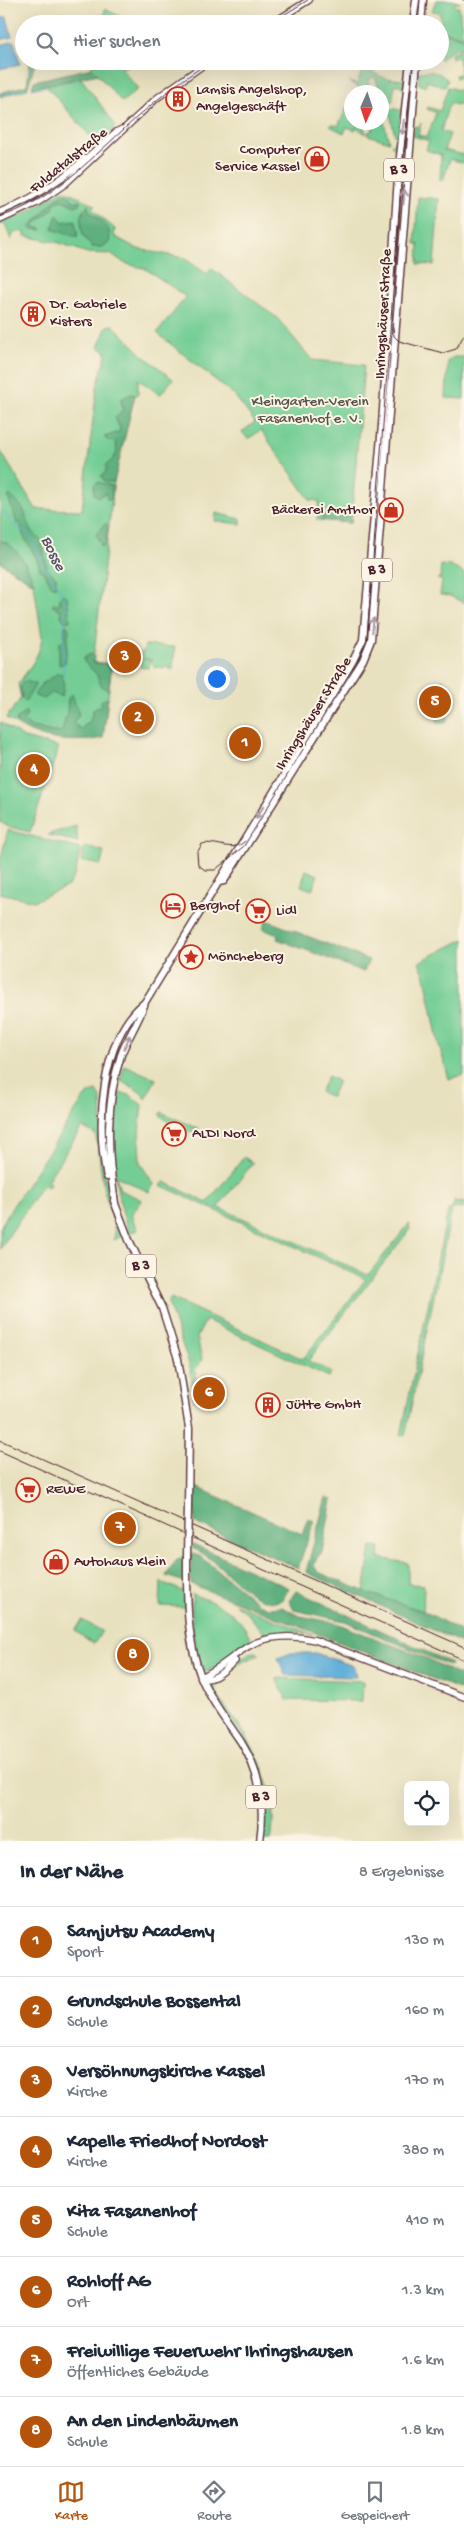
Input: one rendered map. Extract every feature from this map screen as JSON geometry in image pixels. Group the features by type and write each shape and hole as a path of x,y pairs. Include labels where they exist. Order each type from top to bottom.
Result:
{"main road":[{"path":"285,15 309,0"},
{"path":"414,15 416,0"},
{"path":"422,15 423,0"},
{"name":"Fuldatalstraße","path":"0,220 22,211 50,195 113,141 122,129 175,84 196,70"},
{"name":"Ihringshäuser Straße","path":"114,1202 108,1148 110,1102 122,1053 145,1002 219,882 220,876 349,669 363,640 383,409 398,178 409,70"},
{"name":"Ihringshäuser Straße","path":"219,882 224,881 363,660 370,640 416,70"},
{"name":"Fuldatalstraße","path":"0,212 47,190 122,129"},
{"name":"Ihringshäuser Straße","path":"114,1202 109,1188 102,1146 101,1118 105,1083 118,1042 135,1010 145,1002"},
{"name":"B 3","path":"114,1202 129,1240 162,1308 178,1359 189,1428 187,1583 189,1631 201,1677 242,1744 255,1772 262,1808 260,1841"},
{"path":"201,1677 217,1670 247,1647 280,1637 315,1640 464,1697"},
{"path":"201,1677 209,1680 214,1678 258,1643"},
{"path":"210,1694 214,1678"}],"green space":[{"path":"436,0 452,0 460,3 455,3 454,6 459,7 463,37 449,33 449,15 440,15 439,12 432,11"},
{"path":"105,9 117,15 104,15"},
{"path":"449,34 464,38 464,47 449,52"},
{"path":"464,50 464,75 456,78 455,75 461,74 458,57 452,58 451,54"},
{"path":"29,70 33,70 27,89 0,97 0,93 27,85"},
{"path":"83,70 94,70 98,74 32,88 34,81"},
{"path":"94,70 123,70 138,89 122,102"},
{"path":"363,70 368,70 384,78 405,80 404,88 401,88 401,85 395,85 392,101 389,102 389,85 378,85 375,77 369,79 368,85 354,85 349,82 357,84"},
{"path":"430,71 440,74 448,80 445,87 427,81 425,87 418,83 419,72"},
{"path":"81,78 116,126 97,144 48,88 48,85"},
{"path":"448,87 464,92 464,103 456,105 451,103 448,107 441,131 450,134 444,150 464,155 464,163 450,159 443,181 440,180 441,155 426,150 429,141 413,136 415,126 419,127 421,123 418,135 427,137 436,113 427,109 428,107 440,111"},
{"path":"389,108 401,110 397,149 391,145 396,140"},
{"path":"344,114 346,130 344,133 330,126 332,124 338,126"},
{"path":"386,130 389,142 368,135 368,132"},
{"name":"Kleingarten-Verein Fasanenhof e. V.","path":"62,190 96,205 92,209 115,229 114,236 138,249 184,258 207,274 211,268 277,318 312,360 364,365 351,523 317,520 319,501 310,500 261,430 248,439 242,432 255,422 234,395 157,333 186,297 146,269 124,263 112,254 87,253 60,243 25,236 25,232 16,233 11,240 5,224 0,225 0,223 29,211"},
{"path":"68,194 73,201 80,201 80,204 75,206 62,200 55,203 53,209 34,224 36,228 41,228 42,230 31,229 30,228 55,199"},
{"path":"418,197 439,199 434,265 418,264 419,244 415,244"},
{"path":"88,205 89,211 108,228 109,243 102,247 92,247 83,235 81,226 82,216"},
{"path":"57,215 63,222 75,220 78,237 54,230 53,226"},
{"path":"113,325 143,355 173,379 160,395 138,379 138,394 134,396 114,482 93,662 112,664 103,738 64,740 41,735 6,718 21,698 18,684 36,657 42,638 34,584 0,562 0,450 36,509 82,510 97,387 106,355 105,350 98,347 107,326"},
{"path":"454,357 464,357 464,399 446,398 448,361"},
{"path":"131,394 135,395 114,482 105,482 101,476 106,472 106,465 114,458 117,449 115,442 104,437 119,432 120,428 115,418 123,410 121,399"},
{"path":"97,482 112,486 112,500 107,499 106,493 98,497 94,494 94,485"},
{"path":"10,495 23,508 31,530 42,542 47,568 56,577 56,587 51,585 46,575 40,570 35,556 23,535 20,523 17,524 8,497"},
{"path":"347,511 352,512 351,523 321,520 323,515 330,514 346,518"},
{"path":"216,513 241,519 241,524 215,521"},
{"path":"106,523 108,526 106,544 102,547 96,534"},
{"path":"0,541 6,542 17,551 30,572 34,584 0,562"},
{"path":"441,565 450,566 464,573 464,603 450,596 440,595 442,580 437,579 440,578"},
{"path":"63,594 67,596 70,621 65,622 61,616 61,610 52,606 53,604 60,604 59,598"},
{"path":"67,625 69,630 65,663 59,665 59,644 65,639 65,626"},
{"path":"145,645 175,647 173,670 169,669 169,664 166,668 155,667 151,663 151,659 144,659 150,660 149,668 140,667 141,652 144,652"},
{"path":"90,654 94,656 93,663 112,664 108,691 101,685 97,675 84,662 84,658"},
{"path":"58,673 62,674 64,682 62,697 52,693 44,699 35,696 35,693 42,684"},
{"path":"442,679 449,686 446,688 448,709 446,723 437,723 438,716 443,716 443,698 440,695 428,697 429,685 435,686"},
{"path":"24,681 36,684 25,702 22,699 20,687"},
{"path":"72,694 79,715 73,723 81,729 90,721 93,710 101,706 101,701 108,698 103,738 58,740 37,734 16,724 17,719 25,711 27,715 23,720 30,727 52,732 62,732 68,698"},
{"path":"0,722 24,738 59,747 30,832 10,827 0,822"},
{"path":"76,826 78,842 48,835 49,834"},
{"path":"8,830 81,849 75,874 68,886 34,901 0,893 0,861"},
{"path":"84,847 104,851 101,865 81,861"},
{"path":"306,870 318,875 312,890 301,886"},
{"path":"266,920 369,960 364,972 277,939 278,935 263,929"},
{"path":"464,939 464,1075 449,1079 438,1041 425,976 419,962"},
{"path":"124,1065 156,1079 145,1099 142,1093 121,1080"},
{"path":"328,1076 338,1081 331,1097 320,1092"},
{"path":"97,1091 101,1098 103,1168 112,1203 124,1235 114,1240 114,1227 104,1188 95,1134 82,1127 47,1181 50,1183 48,1187 44,1185 39,1190 0,1249 0,1228 9,1212 84,1098 90,1093"},
{"path":"119,1093 130,1095 142,1105 139,1134 140,1163 154,1184 149,1192 116,1176 120,1190 142,1200 131,1215 138,1230 129,1233 119,1199 114,1165 113,1113 115,1095"},
{"path":"161,1112 199,1129 196,1134 167,1121 160,1115"},
{"path":"244,1157 253,1163 218,1207 368,1275 409,1224 410,1229 308,1361 331,1372 329,1377 206,1320 197,1337 202,1360 194,1371 197,1373 195,1376 199,1401 194,1399 190,1367 168,1303 171,1298 303,1359 366,1279 160,1185 165,1182 207,1203"},
{"path":"455,1200 456,1203 464,1202 464,1208 452,1209"},
{"path":"452,1209 405,1436 401,1435 448,1210"},
{"path":"194,1486 302,1534 309,1519 314,1521 298,1568 195,1523"},
{"path":"326,1497 332,1500 322,1552 316,1559 314,1566 318,1572 368,1593 426,1612 464,1633 464,1644 306,1572"},
{"path":"193,1544 289,1588 283,1599 275,1602 264,1600 244,1588 203,1553 192,1548"},
{"path":"371,1547 380,1548 379,1558 408,1563 408,1584 424,1585 423,1612 364,1592"},
{"path":"191,1553 201,1557 259,1604 269,1608 282,1607 300,1616 336,1623 428,1659 464,1678 464,1691 191,1584"},
{"path":"185,1555 185,1582 166,1576 176,1561"},
{"path":"161,1582 185,1592 185,1607 160,1606"},
{"path":"296,1591 451,1663 450,1666 345,1621 294,1610 289,1601"},
{"path":"192,1594 219,1605 234,1615 246,1629 251,1639 218,1666 206,1672 197,1657 193,1636"},
{"path":"235,1604 313,1635 290,1631 264,1633 248,1614"},
{"path":"82,1620 102,1631 94,1644 75,1631"},
{"path":"255,1652 260,1655 228,1670 222,1675 215,1686 221,1700 246,1736 261,1764 273,1808 271,1841 263,1841 263,1797 258,1770 253,1756 247,1743 220,1704 212,1688 215,1680 249,1653"},
{"path":"276,1678 363,1681 362,1701 287,1700"}],"water":[{"path":"7,17 12,37 0,40 0,18"},
{"path":"14,41 15,65 0,69 0,45"},
{"path":"291,1653 315,1653 354,1666 356,1677 285,1675 278,1658"}],"waterway":[{"path":"32,89 47,86"},
{"path":"0,95 27,89"},
{"name":"Bosse","path":"0,508 14,525 30,535 44,567 64,598 66,608 64,622"},
{"name":"Bosse","path":"63,679 64,624"}],"tram line":[{"path":"284,15 308,0"},
{"path":"419,15 420,0"},
{"path":"0,217 35,201 66,180 155,102 198,70"},
{"path":"245,841 240,845 230,847 208,843 202,844 197,853 198,865 205,870 215,870 244,846 357,661 367,639 403,158 412,70"},
{"path":"393,327 394,336 399,341 443,353 456,349 464,335"}],"railway":[{"path":"0,1440 464,1647"},
{"path":"0,1451 464,1660"}],"place":[{"name":"Lamsis Angelshop, Angelgeschäft","path":"178,99"},
{"name":"Computer Service Kassel","path":"317,159"},
{"name":"Dr. Gabriele Kisters","path":"33,314"},
{"name":"Bäckerei Amthor","path":"391,510"},
{"name":"Versöhnungskirche Kassel","path":"125,657"},
{"name":"Kita Fasanenhof","path":"435,702"},
{"name":"Grundschule Bossental","path":"138,718"},
{"name":"Samjutsu Academy","path":"245,743"},
{"name":"Kapelle Friedhof Nordost","path":"34,770"},
{"name":"Berghof","path":"173,906"},
{"name":"Lidl","path":"258,911"},
{"name":"Möncheberg","path":"191,957"},
{"name":"ALDI Nord","path":"174,1134"},
{"name":"Rohloff AG","path":"209,1393"},
{"name":"Jütte GmbH","path":"268,1405"},
{"name":"REWE","path":"28,1490"},
{"name":"Freiwillige Feuerwehr Ihringshausen","path":"120,1528"},
{"name":"Autohaus Klein","path":"56,1562"},
{"name":"An den Lindenbäumen","path":"133,1655"}]}
